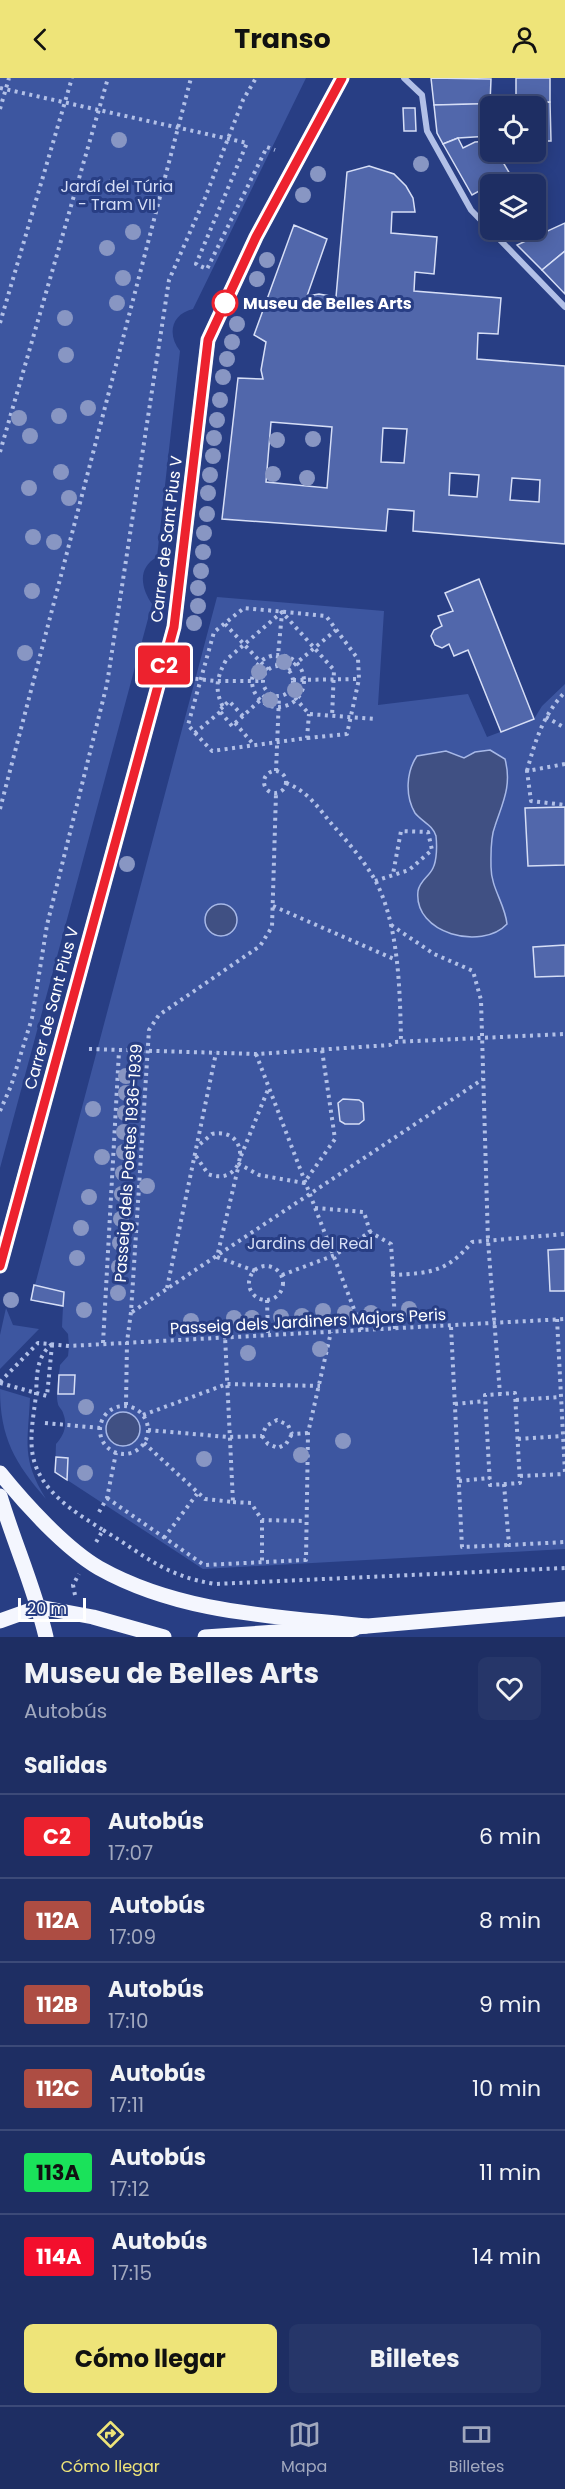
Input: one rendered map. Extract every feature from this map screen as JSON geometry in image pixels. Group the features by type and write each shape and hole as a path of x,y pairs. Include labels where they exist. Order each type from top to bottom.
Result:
{"main road":[{"name":"Carrer de Sant Pius V","path":"0,1266 174,627 208,340 256,237 342,78"},
{"path":"0,1473 25,1504 87,1559 99,1568 159,1594 210,1609 366,1626"},
{"path":"0,1496 13,1542 39,1607 46,1637"},
{"path":"0,1521 13,1542"},
{"path":"0,1621 39,1607 93,1617 164,1637"},
{"path":"205,1637 565,1609"},
{"path":"320,1637 366,1626"}],"street":[{"path":"404,78 422,95 427,131 471,210 565,307"}],"path":[{"path":"0,109 9,78"},
{"path":"0,323 72,78"},
{"path":"0,452 108,78"},
{"path":"0,809 191,78"},
{"path":"0,1110 11,1086 32,1018 47,925 104,694 116,633 169,280 206,198 243,100 256,78"},
{"path":"0,88 228,137 247,144 196,264 207,269 267,147 275,150"},
{"path":"244,608 326,616 358,659 359,680 347,734 212,751 188,725 214,632 225,624 244,608"},
{"path":"223,706 216,681 226,660 282,612"},
{"path":"282,612 315,646 334,670 332,717"},
{"path":"277,666 282,612"},
{"path":"225,624 268,670"},
{"path":"288,670 336,630"},
{"path":"278,655 296,662 304,680 296,699 278,706 260,699 253,681 256,668 261,662 278,655"},
{"path":"277,666 288,670 293,680 290,692 279,697 268,693 263,681 268,670 277,666"},
{"path":"188,678 199,681 263,681"},
{"path":"293,680 359,680"},
{"path":"290,692 309,714 375,719"},
{"path":"565,692 538,732 527,771 531,801 565,805"},
{"path":"220,712 232,726 268,693"},
{"path":"276,793 283,790 286,783 285,777 276,771 279,697"},
{"path":"195,733 220,712 229,700 243,716"},
{"path":"307,738 309,714"},
{"path":"546,717 565,728"},
{"path":"235,723 255,745"},
{"path":"527,771 565,764"},
{"name":"Passeig dels Poetes 1936-1939","path":"126,1405 127,1342 131,1312 149,1030 159,1015 260,946 269,936 272,927 276,793 266,789 265,782 267,775 276,771"},
{"path":"286,783 297,787 313,802 348,842 375,881 391,925 401,1041"},
{"path":"375,881 409,870 432,850 428,832 401,831 393,874"},
{"path":"55,860 63,858"},
{"path":"273,906 395,959"},
{"path":"391,925 434,954 473,971 481,1000 488,1240 500,1394"},
{"path":"89,1049 256,1054 322,1050 401,1041 565,1034"},
{"path":"304,1183 334,1139 322,1050"},
{"path":"103,1344 119,1051"},
{"path":"167,1288 216,1053"},
{"path":"256,1054 362,1330"},
{"path":"131,1312 483,1079"},
{"path":"217,1257 241,1156 269,1088"},
{"path":"197,1148 206,1137 219,1132 232,1137 237,1143 241,1156"},
{"path":"196,1155 202,1169 215,1177 229,1174 239,1164"},
{"path":"239,1164 259,1175 304,1183"},
{"path":"315,1208 364,1212 370,1232 391,1244 395,1329"},
{"path":"282,1275 335,1255 370,1232"},
{"path":"393,1275 439,1270 451,1264 472,1242 565,1234"},
{"path":"217,1257 255,1271"},
{"path":"267,1300 256,1296 250,1287 250,1276 255,1271 268,1266 282,1275"},
{"path":"267,1300 281,1291 282,1275"},
{"path":"267,1300 268,1334"},
{"name":"Passeig dels Jardiners Majors Peris","path":"52,1344 69,1346 225,1336 451,1327 565,1318"},
{"path":"520,1476 565,1473 557,1319"},
{"path":"451,1327 462,1547 565,1542"},
{"path":"107,1498 204,1564 306,1560 308,1433 331,1332"},
{"path":"225,1336 228,1437 233,1502"},
{"path":"38,1343 52,1344 47,1396 0,1382 38,1343"},
{"path":"52,1344 40,1355 32,1449 44,1483 62,1502 168,1572 190,1580 215,1584 565,1568"},
{"path":"558,1352 565,1351"},
{"path":"143,1415 227,1384 320,1386"},
{"path":"515,1393 520,1483 490,1485 485,1395 500,1394 515,1393"},
{"path":"516,1400 561,1397"},
{"path":"455,1404 485,1401"},
{"path":"126,1405 143,1415 148,1430 144,1443 130,1453 116,1453 104,1443 100,1428 105,1413 126,1405"},
{"path":"262,1436 266,1426 277,1420 288,1425 292,1434"},
{"path":"45,1423 100,1428"},
{"path":"148,1430 228,1437 262,1436"},
{"path":"292,1434 308,1433"},
{"path":"262,1436 268,1444 278,1448 286,1444 292,1434"},
{"path":"518,1439 563,1436"},
{"path":"144,1443 205,1499 251,1503 257,1509 262,1520 262,1562"},
{"path":"99,1512 107,1498 116,1453"},
{"path":"459,1480 490,1478"},
{"path":"504,1484 509,1545"},
{"path":"164,1538 198,1494"},
{"path":"262,1520 306,1521"},
{"path":"95,1545 103,1530"},
{"path":"73,1585 80,1572"}],"green space":[{"name":"Jardí del Túria - Tram VII","path":"0,78 306,78 193,309 180,315 173,326 173,338 180,351 157,557 146,567 143,579 145,591 152,604 0,1168"},
{"name":"Jardins del Real","path":"217,597 384,611 378,705 468,694 487,737 534,719 542,706 565,684 565,1549 203,1569 55,1472 56,1444 65,1426 63,1412 57,1400 57,1384 60,1365 68,1356 68,1334 62,1327 63,1306 31,1300"},
{"path":"6,1308 13,1325 39,1329 0,1369 0,1335"},
{"path":"0,1389 30,1398 29,1461 46,1499 26,1474 11,1449 3,1422"}],"shaded area":[{"path":"490,750 505,759 508,777 506,793 493,831 491,857 493,882 507,924 496,932 467,937 451,934 437,927 426,918 419,906 418,891 434,865 436,836 415,813 408,792 408,784 413,762 417,756 446,751 464,758 475,752"},
{"path":"221,904 232,909 237,920 232,931 221,936 210,931 205,920 210,909"},
{"path":"123,1412 135,1417 140,1429 135,1441 123,1446 111,1441 106,1429 111,1417"}],"building":[{"path":"431,78 491,79 490,96 480,96 480,104 434,105"},
{"path":"516,78 550,78 550,102 546,102 546,96 516,96"},
{"path":"546,102 550,102 551,141 546,141"},
{"path":"480,104 480,137 458,138 443,144 437,133 434,105"},
{"path":"403,108 415,108 416,131 404,131"},
{"path":"458,138 463,148 480,142 480,162 503,162 510,174 480,174 480,191 472,195 443,144"},
{"path":"369,166 394,174 406,186 413,198 415,212 392,212 391,233 437,237 434,274 415,272 414,291 501,298 498,334 478,333 477,359 565,366 565,544 413,531 414,511 388,509 386,531 222,519 238,378 263,379 261,370 266,342 254,335 294,225 327,239 307,296 319,294 336,297 347,172","holes":["271,422 332,427 327,488 266,482","383,428 407,429 404,463 381,462","450,473 479,475 477,497 449,495","512,478 540,480 539,502 510,500"]},
{"path":"565,223 565,251 542,270 517,245 528,240 546,240 546,232"},
{"path":"565,251 565,294 542,270"},
{"path":"479,579 534,719 501,732 468,650 454,656 449,644 442,648 435,645 431,636 434,630 442,626 438,616 453,611 445,593"},
{"path":"565,807 565,865 528,866 525,808"},
{"path":"565,945 565,976 535,977 533,947"},
{"path":"343,1099 359,1100 363,1103 364,1120 359,1124 345,1124 340,1121 338,1103"},
{"path":"565,1249 565,1291 550,1291 548,1250"},
{"path":"34,1285 64,1292 63,1306 31,1300"},
{"path":"59,1375 75,1375 74,1394 58,1394"},
{"path":"56,1457 68,1458 67,1480 55,1472"}],"bus line":[{"name":"C2","path":"0,1266 174,627 208,340 256,237 342,78"}],"place":[{"name":"Museu de Belles Arts","path":"225,303"}]}
